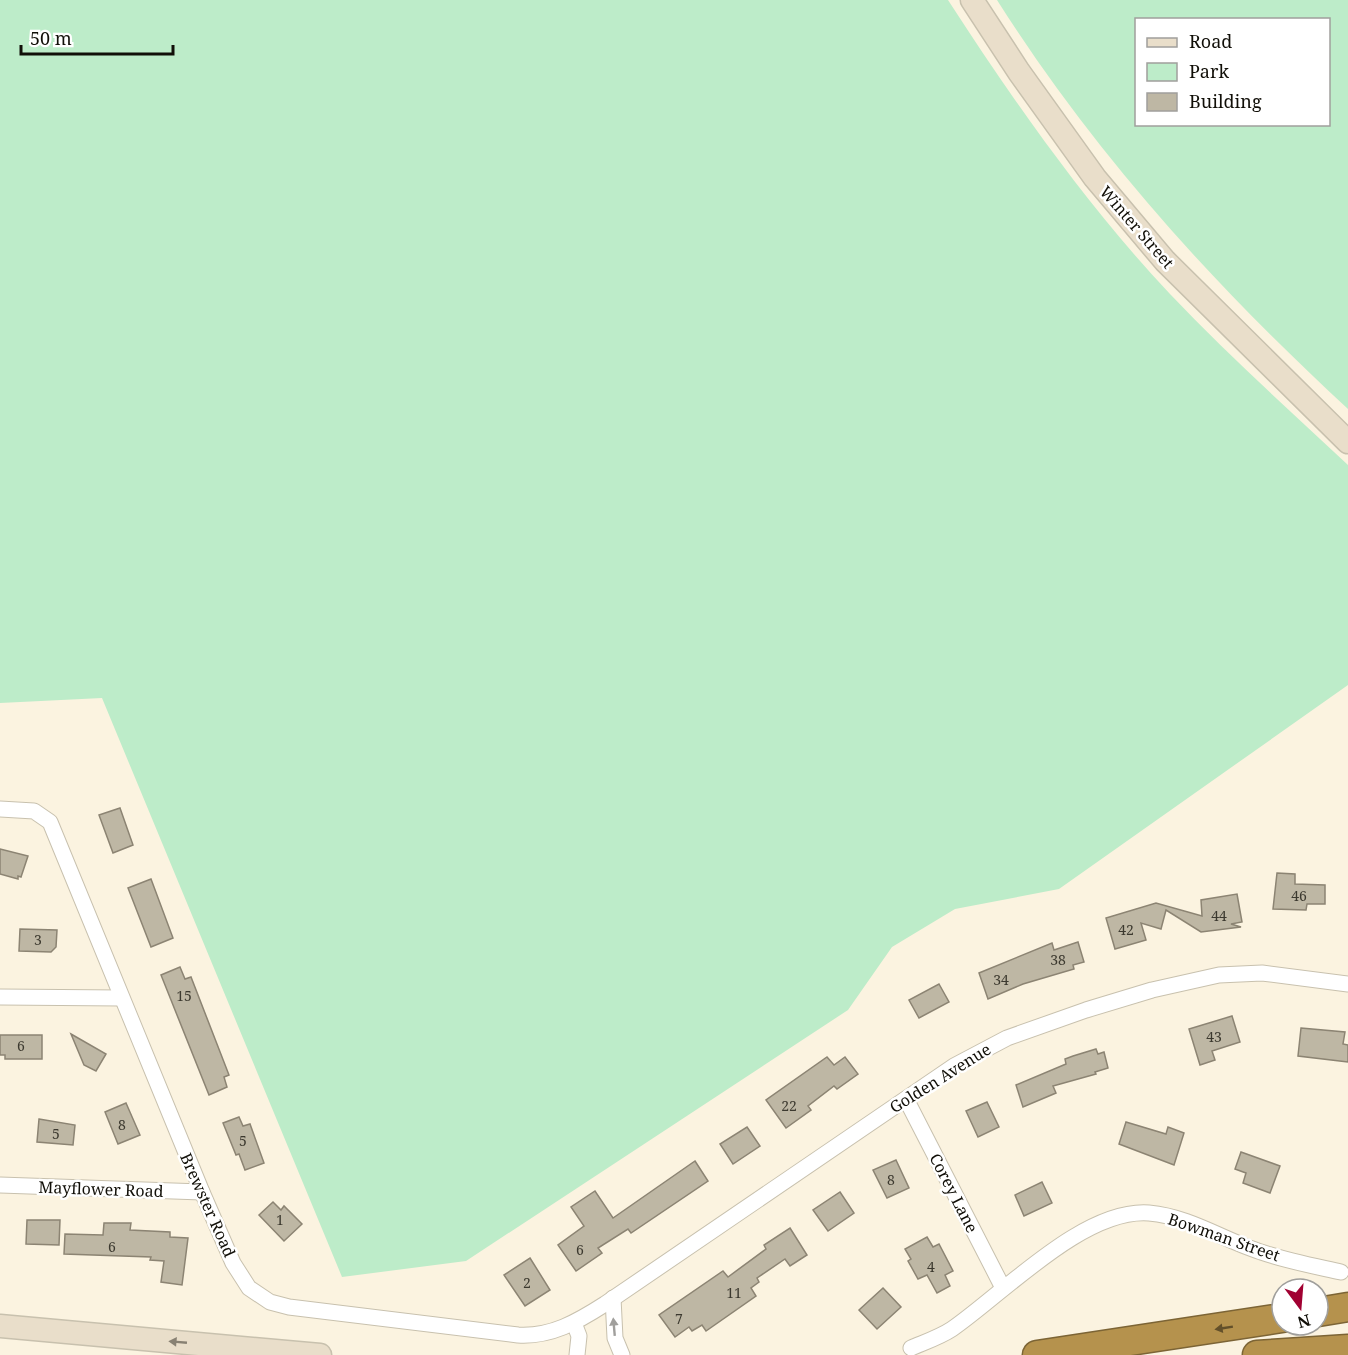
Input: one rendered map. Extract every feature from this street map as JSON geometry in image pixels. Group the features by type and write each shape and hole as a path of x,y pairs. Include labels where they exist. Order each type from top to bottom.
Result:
{"highway":[{"path":"1330,1310 1348,1307"},
{"path":"1037,1355 1270,1320"},
{"path":"1257,1355 1348,1349"}],"main road":[{"name":"Winter Street","path":"972,0 993,34 1088,169 1150,244 1340,435"},
{"path":"0,1326 320,1355"}],"street":[{"name":"Brewster Road","path":"0,809 27,810 40,814 50,822 58,836 121,998 201,1192 244,1280 256,1294 270,1302 300,1309 518,1335 547,1334 574,1323"},
{"name":"Golden Avenue","path":"574,1323 954,1066 992,1044 1144,992 1219,975 1248,972 1348,984"},
{"path":"0,997 121,998"},
{"name":"Corey Lane","path":"906,1099 1003,1288"},
{"name":"Mayflower Road","path":"0,1185 201,1192"},
{"name":"Bowman Street","path":"911,1348 951,1330 1045,1258 1104,1221 1132,1213 1151,1213 1194,1223 1260,1252 1341,1272"},
{"path":"613,1298 615,1338 622,1355"},
{"path":"574,1323 579,1336 577,1355"}],"green space":[{"path":"0,0 948,0 999,77 1053,152 1139,260 1213,338 1348,465 1348,685 1059,889 955,909 892,947 848,1010 466,1261 342,1277 102,698 0,703"},
{"path":"997,0 1348,0 1348,409 1250,315 1204,266 1159,216 1074,112"}],"building":[{"path":"120,808 133,845 113,853 99,815"},
{"path":"0,849 28,856 21,877 18,876 18,879 0,874"},
{"path":"1277,873 1295,874 1295,884 1325,885 1325,904 1307,904 1306,910 1273,909"},
{"path":"151,879 173,938 151,947 128,888"},
{"path":"1237,894 1242,922 1231,924 1241,927 1201,932 1166,910 1161,929 1141,923 1146,940 1115,949 1106,918 1156,903 1202,916 1201,900"},
{"path":"20,929 57,930 56,947 51,952 19,951"},
{"path":"1078,942 1084,962 1073,965 1074,969 1023,984 988,999 979,973 1052,943 1054,950"},
{"path":"180,967 185,979 191,977 229,1075 224,1077 227,1087 209,1095 161,975"},
{"path":"939,984 949,1002 919,1018 909,1000"},
{"path":"1232,1016 1240,1042 1212,1051 1215,1060 1200,1065 1189,1029"},
{"path":"1301,1028 1345,1032 1343,1044 1348,1045 1348,1062 1298,1056"},
{"path":"71,1034 106,1054 96,1071 84,1065"},
{"path":"0,1035 42,1035 42,1059 5,1059 5,1055 0,1055"},
{"path":"1096,1049 1098,1054 1104,1052 1108,1068 1095,1072 1096,1074 1053,1086 1056,1093 1023,1107 1016,1085 1066,1064 1065,1059"},
{"path":"827,1057 834,1065 845,1057 858,1074 837,1089 834,1086 808,1106 811,1110 786,1128 766,1100"},
{"path":"987,1102 999,1127 978,1137 966,1111"},
{"path":"126,1103 140,1135 118,1144 105,1112"},
{"path":"239,1117 243,1126 250,1124 264,1163 245,1170 223,1123"},
{"path":"39,1119 75,1125 73,1145 37,1142"},
{"path":"1126,1122 1166,1134 1168,1127 1184,1133 1174,1165 1119,1144"},
{"path":"747,1127 760,1146 733,1164 720,1144"},
{"path":"1241,1152 1280,1166 1270,1193 1243,1183 1246,1173 1235,1169"},
{"path":"896,1160 909,1188 887,1198 873,1170"},
{"path":"695,1161 708,1181 631,1233 628,1229 598,1248 602,1253 576,1271 558,1245 584,1226 571,1207 595,1191 613,1218"},
{"path":"1042,1182 1052,1203 1024,1216 1015,1195"},
{"path":"840,1192 854,1213 828,1231 813,1210"},
{"path":"273,1202 281,1210 284,1206 302,1224 284,1241 259,1215"},
{"path":"27,1220 60,1220 59,1245 26,1244"},
{"path":"104,1223 131,1223 130,1230 170,1232 170,1237 188,1238 182,1285 161,1282 164,1261 150,1260 151,1257 64,1254 65,1234 103,1235"},
{"path":"790,1228 807,1255 790,1266 785,1259 757,1278 759,1282 751,1288 756,1296 706,1331 702,1325 692,1331 689,1327 675,1337 659,1315 723,1271 728,1277 766,1249 764,1245"},
{"path":"927,1237 933,1247 939,1244 953,1271 945,1275 950,1286 937,1293 927,1275 918,1279 908,1261 911,1259 905,1249"},
{"path":"530,1258 550,1290 525,1306 504,1275"},
{"path":"883,1288 901,1307 877,1329 859,1310"}]}
